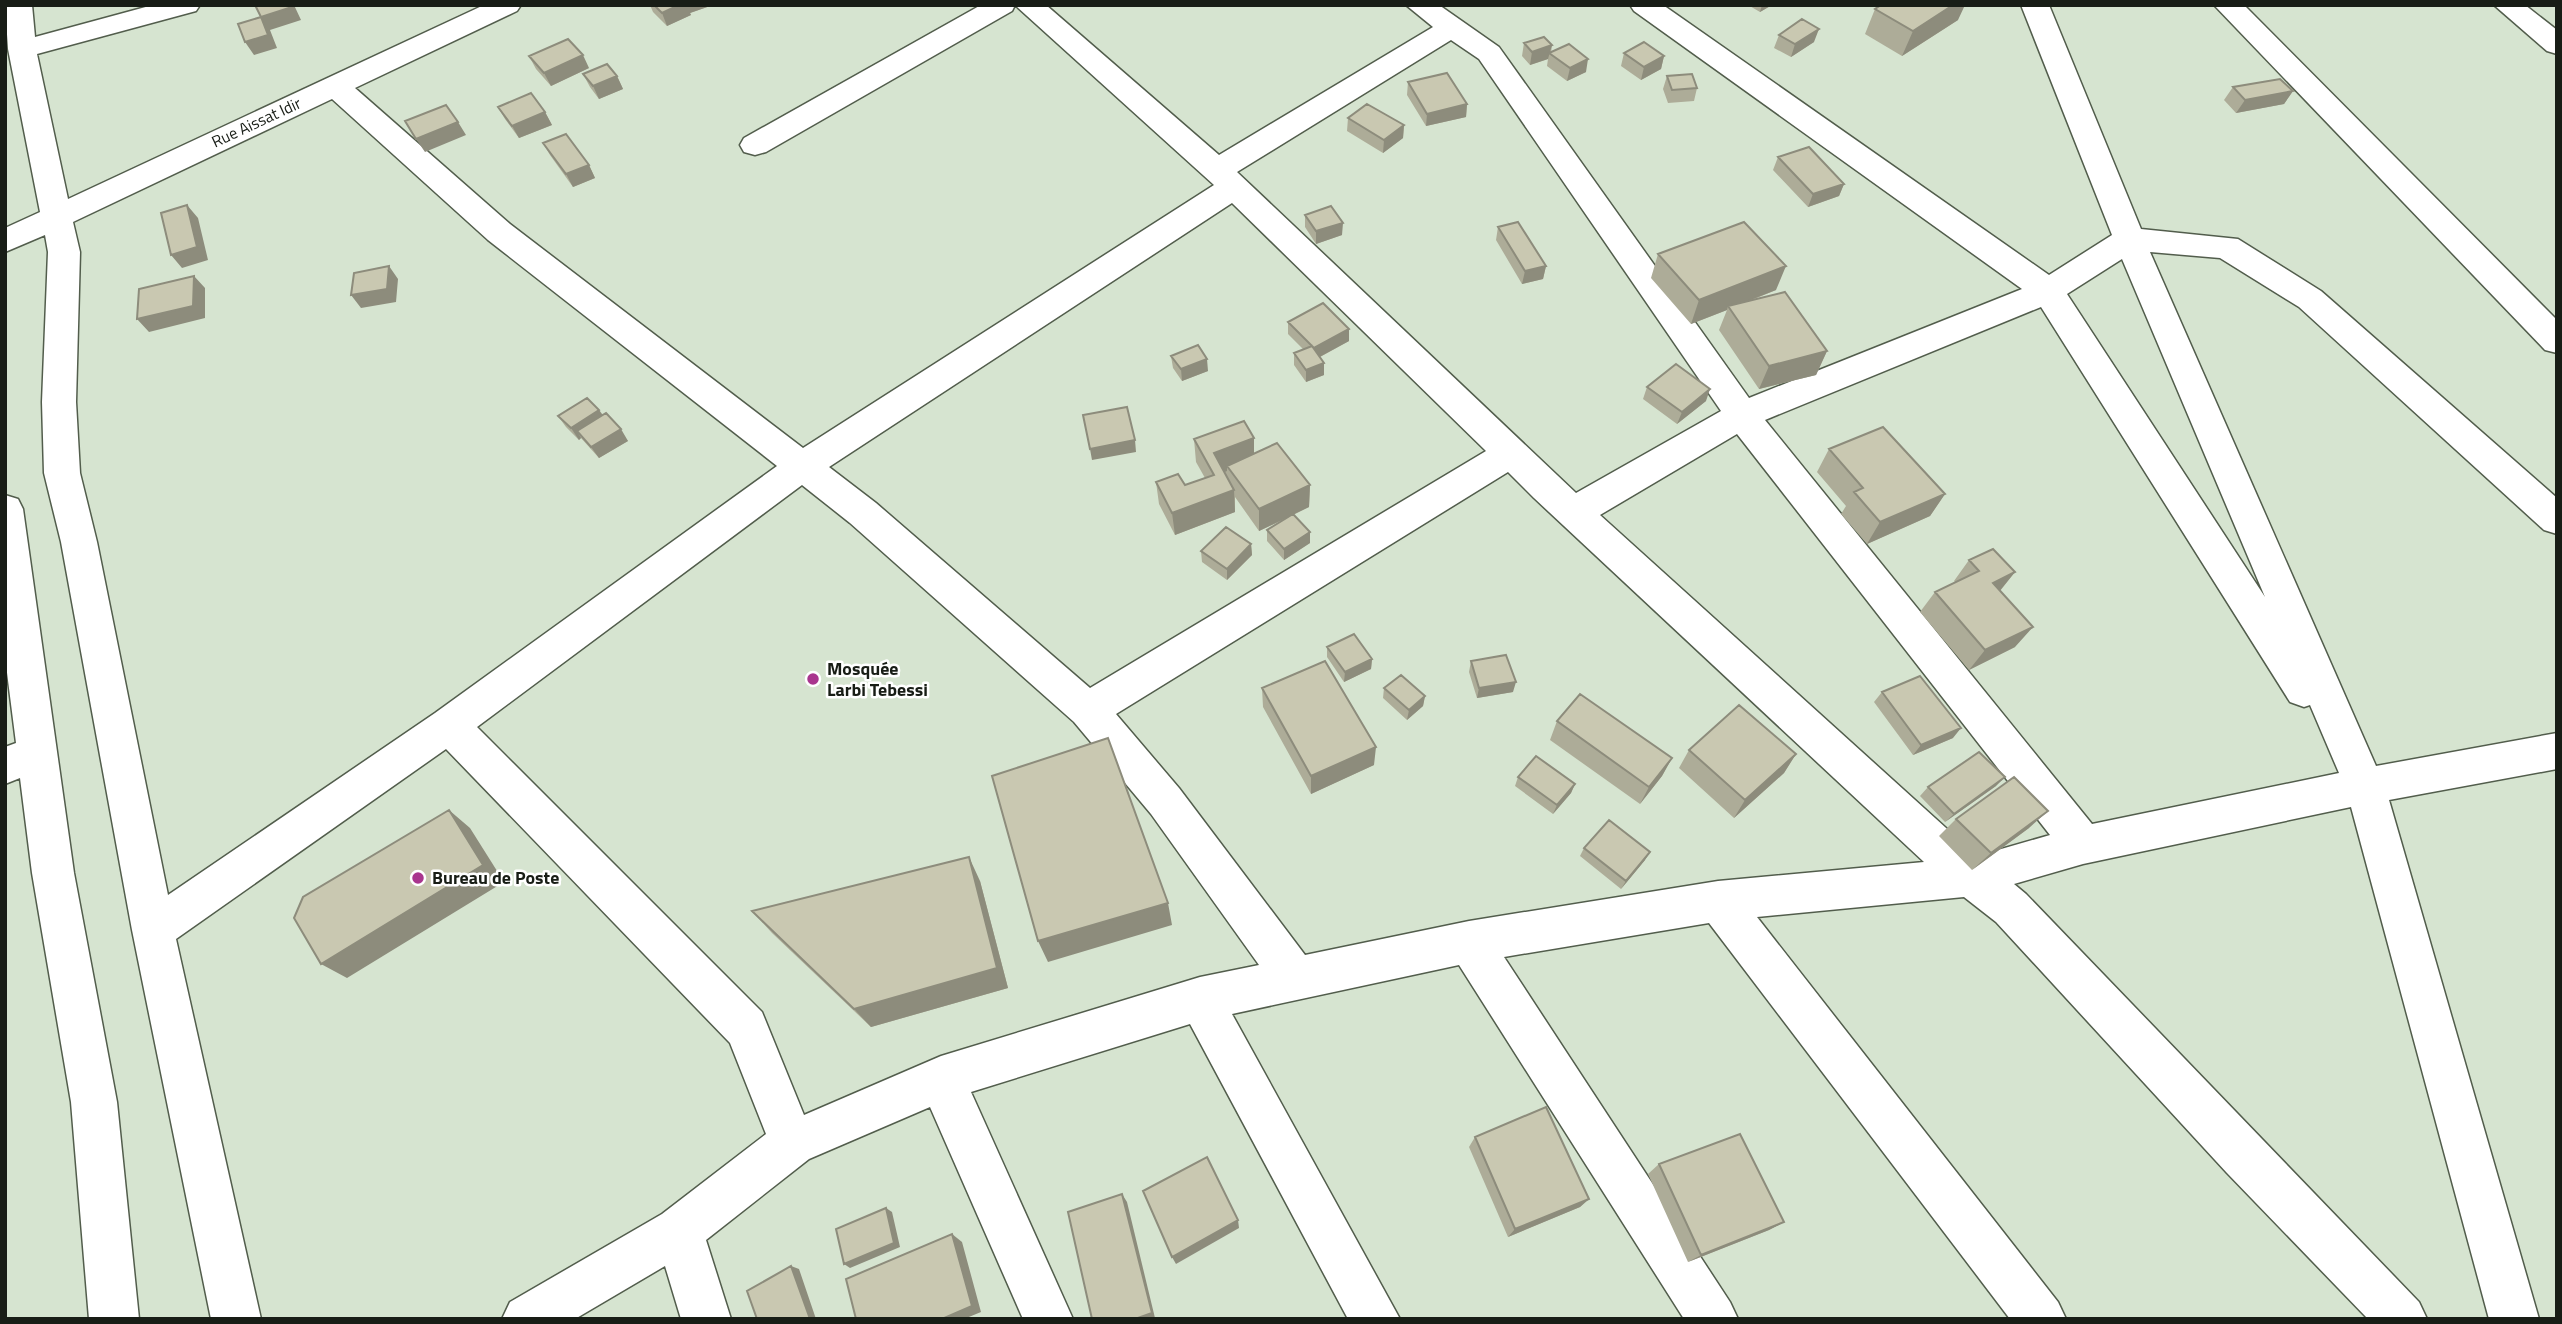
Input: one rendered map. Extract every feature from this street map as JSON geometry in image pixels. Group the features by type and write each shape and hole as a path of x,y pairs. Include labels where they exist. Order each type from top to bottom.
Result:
{"street":[{"path":"18,5 22,49 64,253 59,402 62,473 81,555 153,930 236,1319"},
{"path":"22,49 186,5"},
{"name":"Rue Aissat Idir","path":"5,241 508,5"},
{"path":"755,145 1002,5"},
{"path":"1029,5 1226,178 1574,512 1971,877 2011,908 2244,1156 2402,1319"},
{"path":"1420,5 1489,53 1742,415 2083,845"},
{"path":"1644,5 2048,290 2365,786"},
{"path":"2035,5 2129,239 2365,786 2514,1319"},
{"path":"2228,5 2557,341"},
{"path":"2508,5 2557,45"},
{"path":"153,930 449,725 801,467 1452,27"},
{"path":"334,85 499,232 863,513 1088,710 1164,801 1296,979"},
{"path":"1574,512 1742,415 2048,290 2129,239 2227,247 2310,299 2557,520"},
{"path":"1088,710 1511,453"},
{"path":"5,509 22,759 53,873 93,1102 114,1319"},
{"path":"449,725 746,1028 793,1143"},
{"path":"527,1319 679,1231 793,1143 941,1079 1200,999 1469,942 1718,901 1971,877 2083,845 2365,786 2557,751"},
{"path":"1718,901 2041,1319"},
{"path":"1469,942 1713,1319"},
{"path":"1200,999 1375,1319"},
{"path":"941,1079 1048,1319"},
{"path":"679,1231 706,1319"}],"building":[{"path":"255,5 292,5 292,7 261,17"},
{"path":"654,5 679,5 662,13"},
{"path":"1881,5 1953,5 1913,31 1875,9"},
{"path":"261,17 268,35 245,42 238,24"},
{"path":"1802,19 1819,29 1795,44 1779,35"},
{"path":"1544,37 1552,45 1532,52 1524,43"},
{"path":"568,39 583,55 544,73 529,56"},
{"path":"1644,42 1664,56 1644,67 1624,53"},
{"path":"1569,44 1588,59 1570,68 1549,53"},
{"path":"607,64 617,76 593,86 583,74"},
{"path":"1447,73 1467,104 1427,114 1408,82"},
{"path":"1692,74 1697,88 1672,90 1667,76"},
{"path":"2280,79 2293,91 2245,100 2233,87"},
{"path":"531,93 545,112 512,126 498,107"},
{"path":"1367,104 1404,125 1384,140 1348,118"},
{"path":"446,105 458,122 416,139 405,121"},
{"path":"566,134 589,165 566,174 543,143"},
{"path":"1809,147 1844,184 1813,194 1778,157"},
{"path":"187,205 197,247 171,255 161,213"},
{"path":"1331,206 1343,223 1316,231 1305,215"},
{"path":"1518,222 1546,266 1525,271 1498,227"},
{"path":"1744,222 1786,266 1699,300 1658,254"},
{"path":"389,266 387,289 351,295 354,273"},
{"path":"194,276 193,306 137,319 139,289"},
{"path":"1785,292 1827,351 1769,366 1728,306"},
{"path":"1323,303 1349,329 1314,348 1288,322"},
{"path":"1198,345 1207,359 1181,369 1171,356"},
{"path":"1312,346 1324,363 1306,370 1294,353"},
{"path":"1676,364 1710,389 1682,412 1647,387"},
{"path":"587,398 599,410 571,428 558,416"},
{"path":"1127,407 1135,440 1090,449 1083,415"},
{"path":"606,413 621,429 591,447 577,431"},
{"path":"1244,421 1254,438 1214,453 1234,490 1172,513 1156,482 1178,474 1185,485 1214,475 1194,439"},
{"path":"1883,427 1945,494 1880,522 1854,492 1863,488 1829,449"},
{"path":"1277,443 1310,485 1259,509 1227,466"},
{"path":"1293,514 1310,532 1284,549 1267,530"},
{"path":"1226,527 1251,544 1227,569 1201,551"},
{"path":"1993,549 2015,572 1993,583 2033,627 1985,650 1935,592 1979,571 1969,560"},
{"path":"1354,634 1372,659 1345,672 1327,647"},
{"path":"1506,655 1516,682 1479,688 1471,661"},
{"path":"1325,661 1376,747 1311,776 1262,688"},
{"path":"1401,675 1425,696 1409,710 1384,688"},
{"path":"1920,676 1961,728 1921,745 1882,692"},
{"path":"1580,694 1672,758 1649,787 1557,721"},
{"path":"1739,705 1796,754 1745,800 1689,750"},
{"path":"1108,738 1168,903 1038,941 992,776"},
{"path":"1979,752 2005,777 1954,814 1928,787"},
{"path":"1536,756 1575,784 1557,805 1518,777"},
{"path":"2014,777 2048,811 1991,853 1956,819"},
{"path":"449,810 483,865 321,964 294,918 303,897"},
{"path":"1609,820 1650,852 1626,881 1584,848"},
{"path":"969,857 997,968 854,1009 752,911"},
{"path":"1546,1107 1589,1199 1515,1229 1475,1137"},
{"path":"1740,1134 1784,1222 1701,1255 1659,1164"},
{"path":"1207,1157 1238,1220 1172,1257 1143,1191"},
{"path":"1122,1194 1152,1313 1135,1319 1092,1319 1068,1212"},
{"path":"886,1208 894,1243 844,1264 836,1229"},
{"path":"952,1234 972,1306 942,1319 856,1319 846,1279"},
{"path":"791,1266 810,1319 757,1319 747,1291"}],"place":[{"name":"Mosquée Larbi Tebessi","path":"813,679"},
{"name":"Bureau de Poste","path":"418,878"}]}
